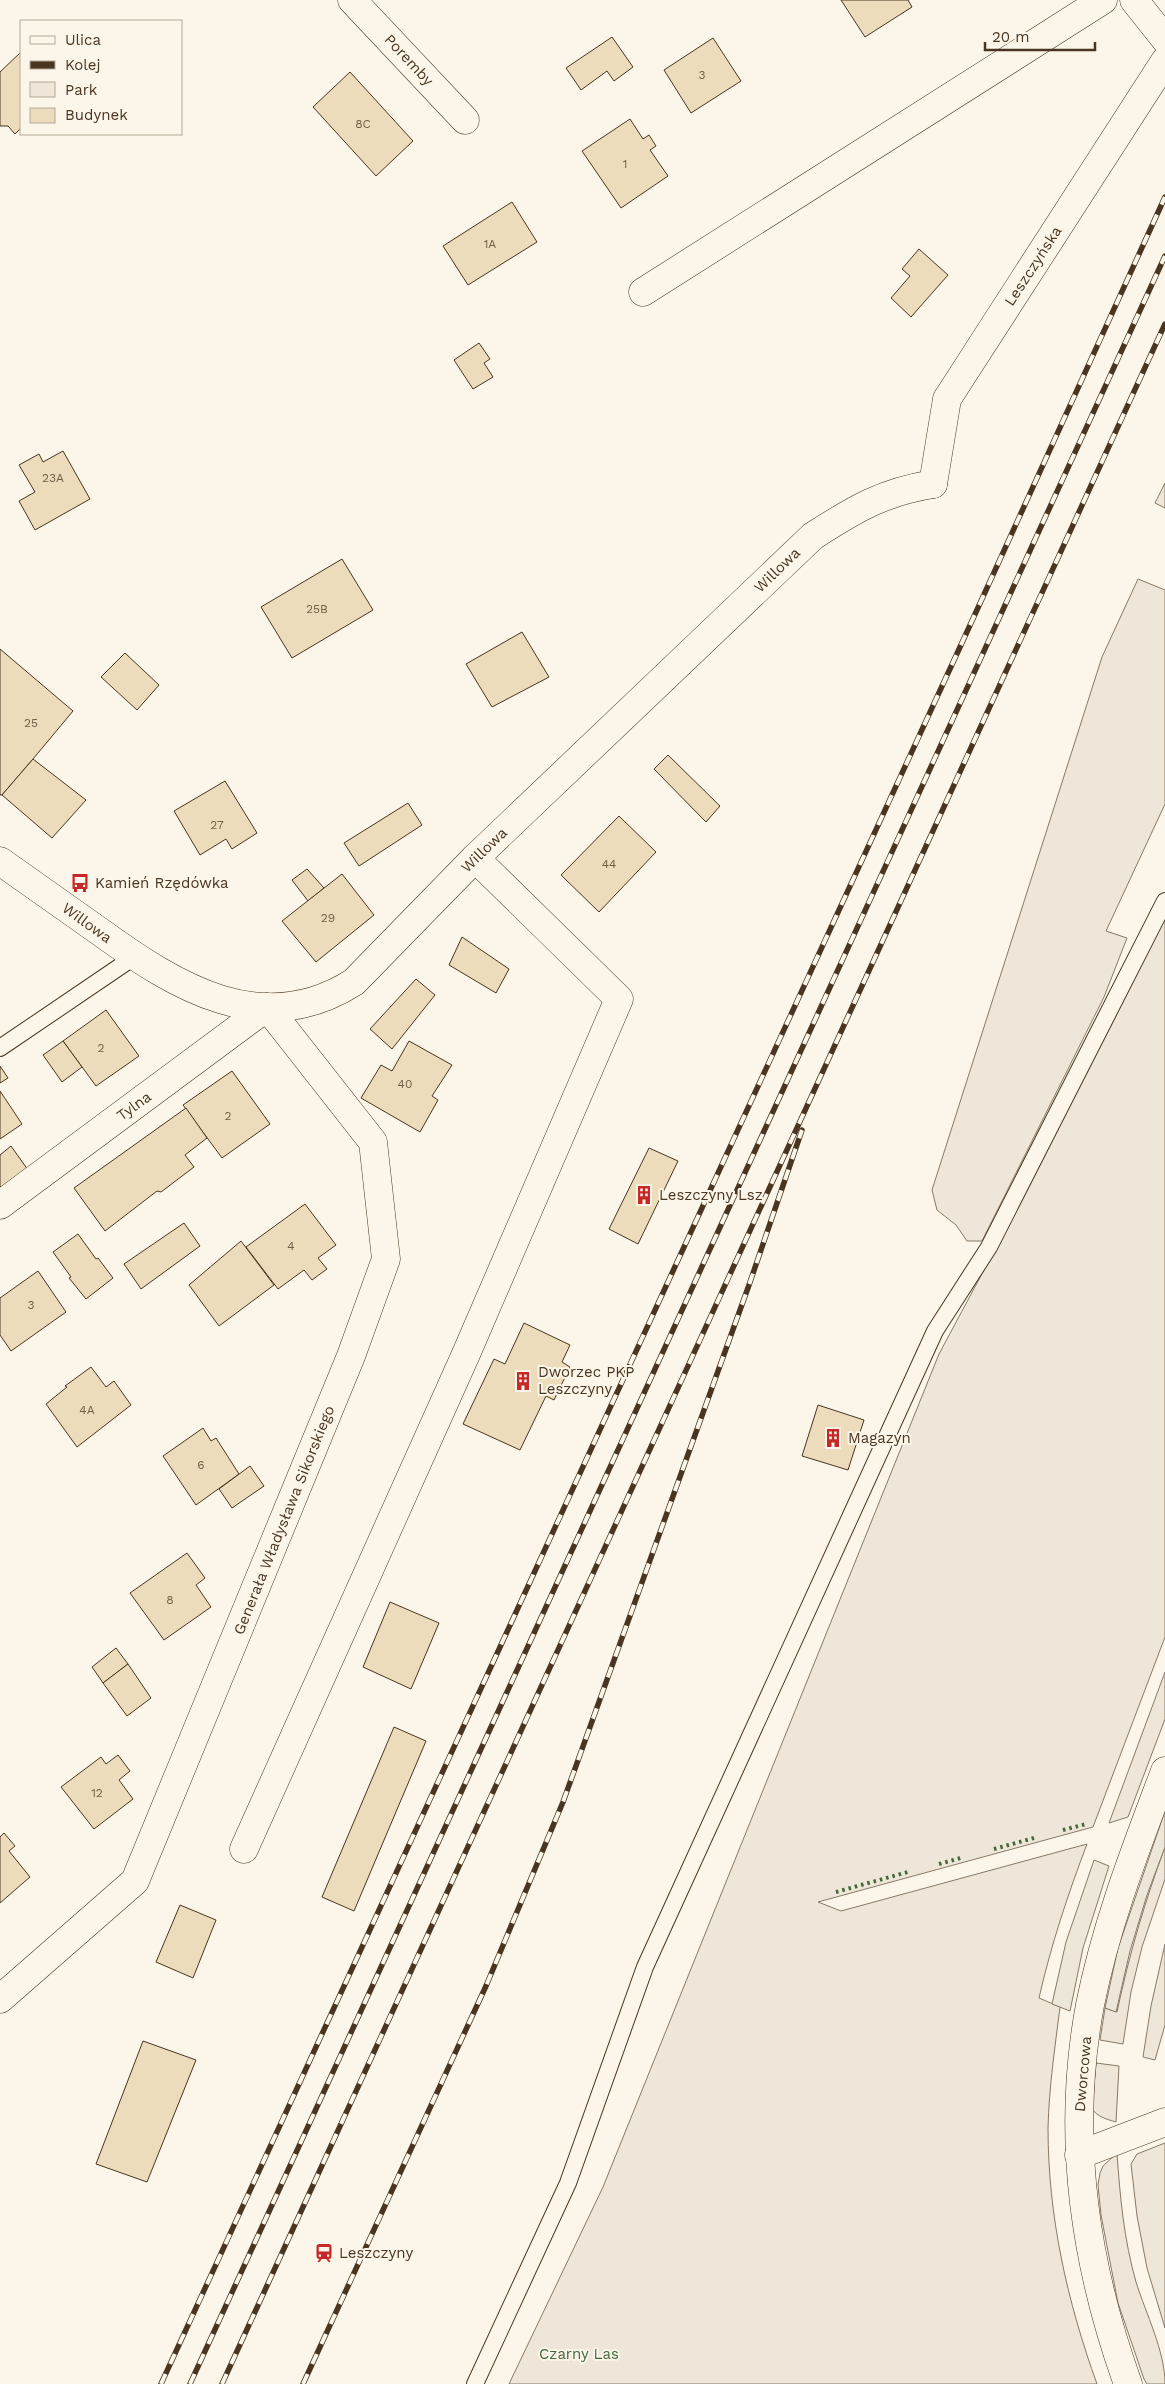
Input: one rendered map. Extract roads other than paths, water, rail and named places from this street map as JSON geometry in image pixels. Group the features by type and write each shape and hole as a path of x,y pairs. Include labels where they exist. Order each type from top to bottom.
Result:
{"street":[{"name":"Poremby","path":"352,0 465,120"},
{"path":"643,292 1103,0"},
{"path":"1134,0 1165,39"},
{"name":"Leszczyńska","path":"934,484 947,399 1165,61"},
{"name":"Willowa","path":"0,861 134,957 187,988 213,999 231,1004 287,1007 315,1000 339,991 354,982 476,858 814,536 856,508 904,489 934,484"},
{"path":"244,1849 466,1354 620,999 476,858"},
{"name":"Tylna","path":"0,1205 267,1007"},
{"name":"Generała Władysława Sikorskiego","path":"3,1989 136,1881 351,1356 386,1259 373,1142 267,1007"},
{"name":"Dworcowa","path":"1128,2384 1099,2293 1083,2206 1079,2105 1083,2050 1090,2004 1105,1943 1122,1886 1165,1771"},
{"path":"1080,2155 1165,2122"}],"lane":[{"path":"475,2384 568,2183 645,1967 936,1331 989,1247 1165,902"},
{"path":"0,1048 134,957"}],"railway":[{"path":"161,2384 1165,197"},
{"path":"190,2384 1165,256"},
{"path":"222,2384 1165,324"},
{"path":"303,2384 486,1986 563,1802 749,1285 802,1130"}],"place":[{"name":"Kamień Rzędówka","path":"80,883"},
{"name":"Leszczyny Lsz","path":"644,1195"},
{"name":"Dworzec PKP Leszczyny","path":"523,1381"},
{"name":"Magazyn","path":"833,1438"},
{"name":"Leszczyny","path":"324,2253"}],"park label":[{"name":"Czarny Las","path":"579,2354"}]}
